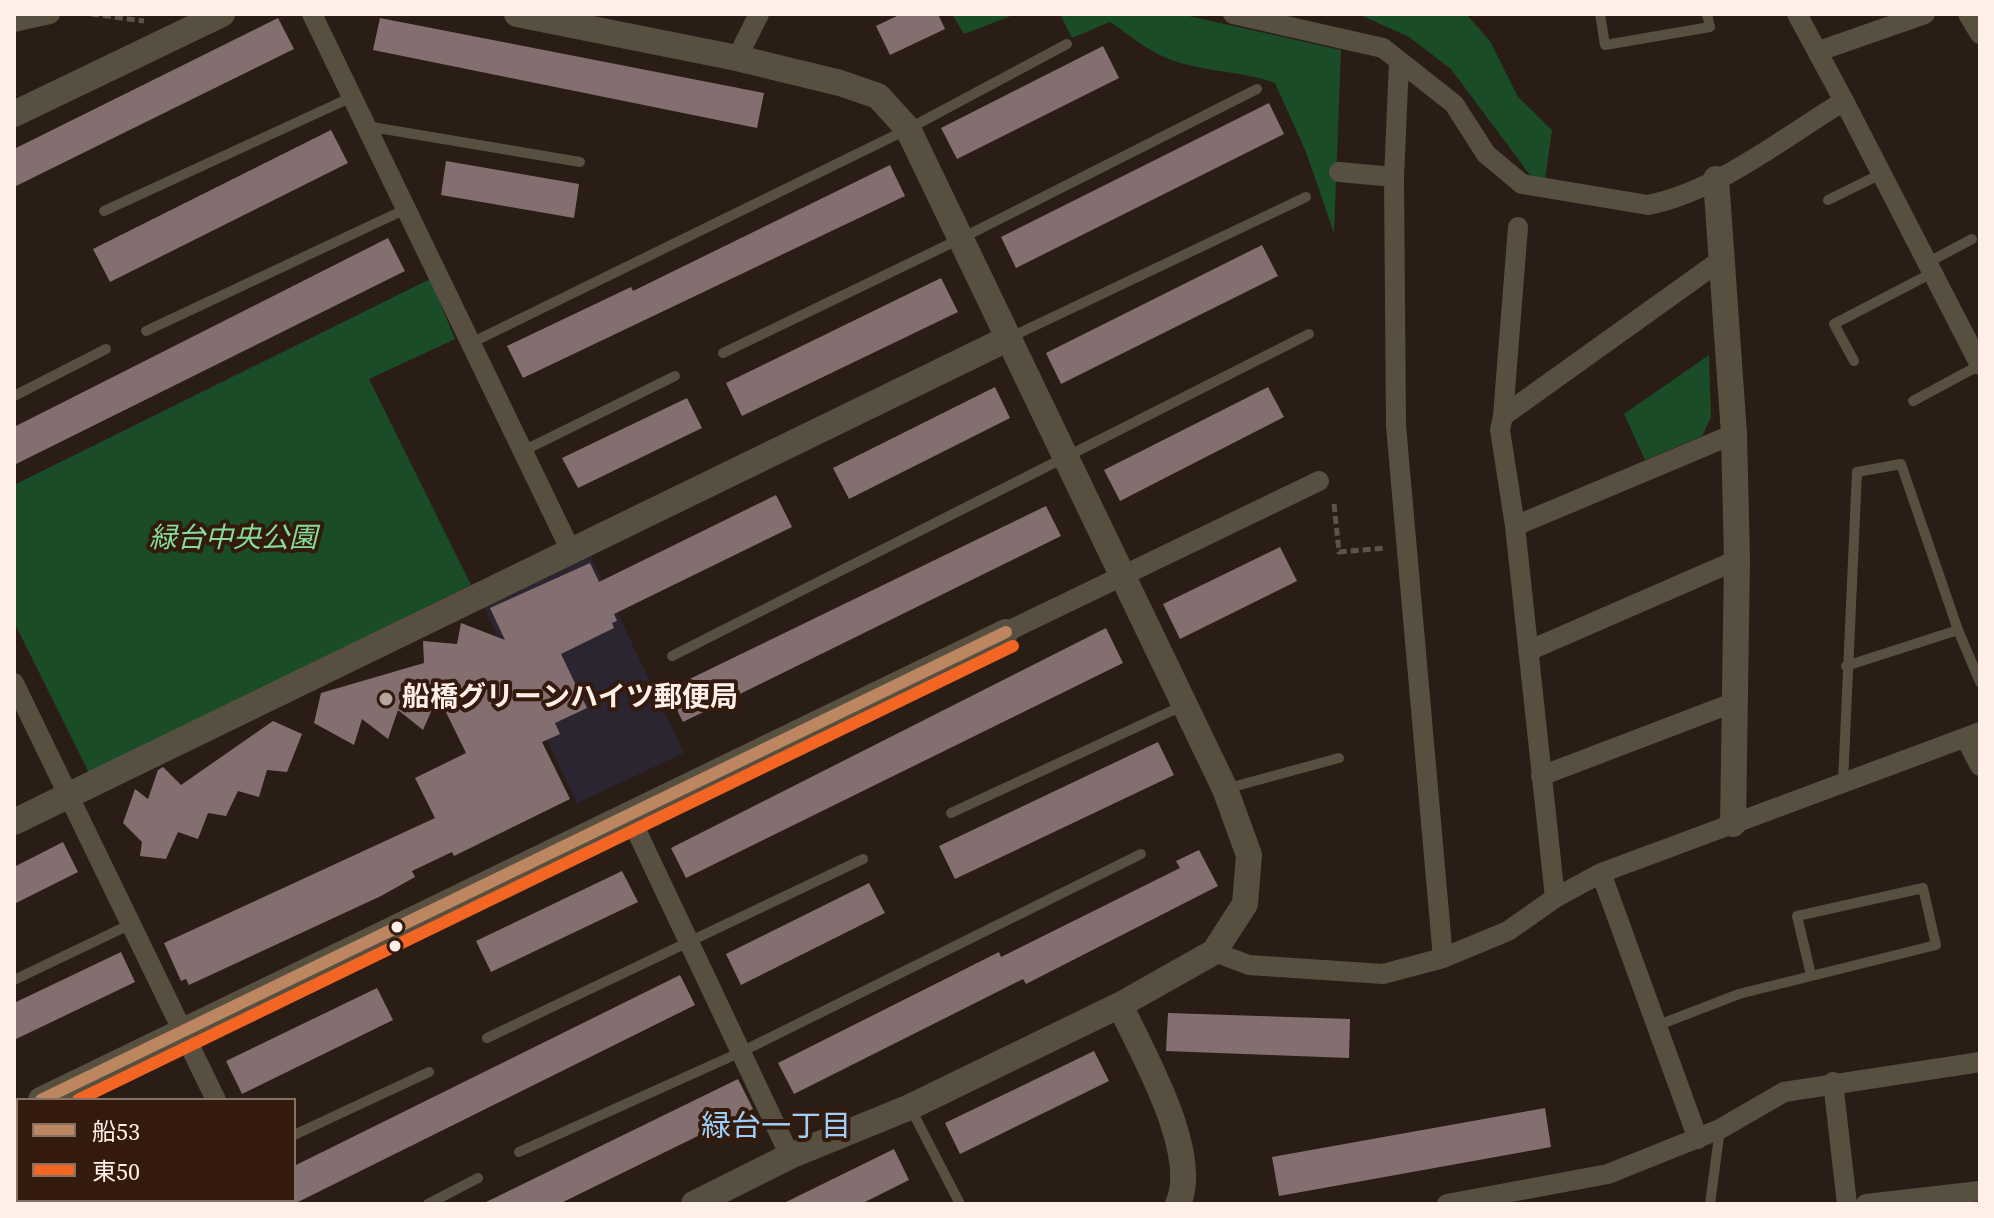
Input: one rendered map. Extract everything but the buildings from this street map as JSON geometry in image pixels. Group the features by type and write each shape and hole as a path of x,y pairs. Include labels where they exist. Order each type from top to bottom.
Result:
{"street":[{"path":"14,22 50,14"},
{"path":"14,114 222,14"},
{"path":"312,14 571,551"},
{"path":"517,14 737,58 840,83 878,96 908,129 1119,575 1225,789 1249,855 1245,904 1214,952 1120,1005 910,1107 790,1156 694,1204"},
{"path":"737,58 759,14"},
{"path":"1233,14 1383,48 1454,104 1486,154 1522,184 1648,205 1716,179 1844,101"},
{"path":"1797,14 1819,51 1980,365"},
{"path":"1819,51 1925,14"},
{"path":"1968,14 1980,34"},
{"path":"1399,63 1394,177 1396,426 1443,958"},
{"path":"1339,172 1394,177"},
{"path":"1716,179 1734,434 1737,560 1733,824"},
{"path":"1518,227 1500,430 1515,526 1555,898"},
{"path":"1503,416 1721,260"},
{"path":"14,822 1007,339"},
{"path":"1515,526 1734,434"},
{"path":"45,1098 1119,575 1319,481"},
{"path":"1528,651 1737,560"},
{"path":"14,683 215,1098"},
{"path":"1541,776 1735,702"},
{"path":"1214,952 1249,965 1383,974 1443,958 1508,931 1555,898 1601,873 1973,736 1980,766"},
{"path":"629,815 790,1156"},
{"path":"1601,873 1698,1139"},
{"path":"1120,1005 1172,1116 1183,1193 1178,1204"},
{"path":"1447,1204 1608,1174 1720,1129 1784,1092 1833,1082 1980,1062"},
{"path":"1833,1082 1847,1204"},
{"path":"1866,1204 1980,1191"}],"lane":[{"path":"1600,14 1605,45 1710,27 1707,14"},
{"path":"471,343 908,129 1067,44"},
{"path":"723,353 960,239 1257,89"},
{"path":"104,211 352,97"},
{"path":"366,126 580,162"},
{"path":"1828,200 1881,174"},
{"path":"1007,339 1306,197"},
{"path":"146,331 406,209"},
{"path":"1854,361 1834,324 1930,268 1972,239"},
{"path":"672,656 1309,334"},
{"path":"14,396 106,349"},
{"path":"1913,401 1980,365"},
{"path":"523,451 675,376"},
{"path":"1843,782 1857,472 1901,464 1958,630 1980,682"},
{"path":"1846,666 1958,630"},
{"path":"951,813 1185,704"},
{"path":"1225,789 1339,758"},
{"path":"519,1152 741,1052 1141,854"},
{"path":"487,1038 863,859"},
{"path":"1656,1026 1739,994 1936,945 1923,888 1797,916 1811,975"},
{"path":"14,980 131,924"},
{"path":"296,1134 429,1072"},
{"path":"910,1107 960,1204"},
{"path":"1710,1204 1720,1129"},
{"path":"428,1204 478,1178"}],"path":[{"path":"1334,504 1339,552 1407,546"}],"shaded area":[{"path":"590,555 684,753 577,803 483,606"}],"green space":[{"path":"952,14 1016,14 964,34"},
{"path":"1060,14 1180,14 1341,50 1334,233 1306,152 1275,83 1172,60 1146,47 1110,22 1072,38"},
{"path":"1358,14 1466,14 1490,41 1518,97 1552,130 1545,180 1530,175 1451,69 1409,37"},
{"name":"緑台中央公園","path":"430,279 455,339 369,379 471,585 89,773 14,622 14,485"},
{"path":"1709,355 1711,417 1702,436 1645,460 1624,414"}],"transit line":[{"name":"船53","path":"45,1098 1006,632"},
{"name":"東50","path":"82,1098 1013,646"}],"place":[{"name":"船橋グリーンハイツ郵便局","path":"386,699"}],"district":[{"name":"緑台一丁目","path":"776,1128"}]}
